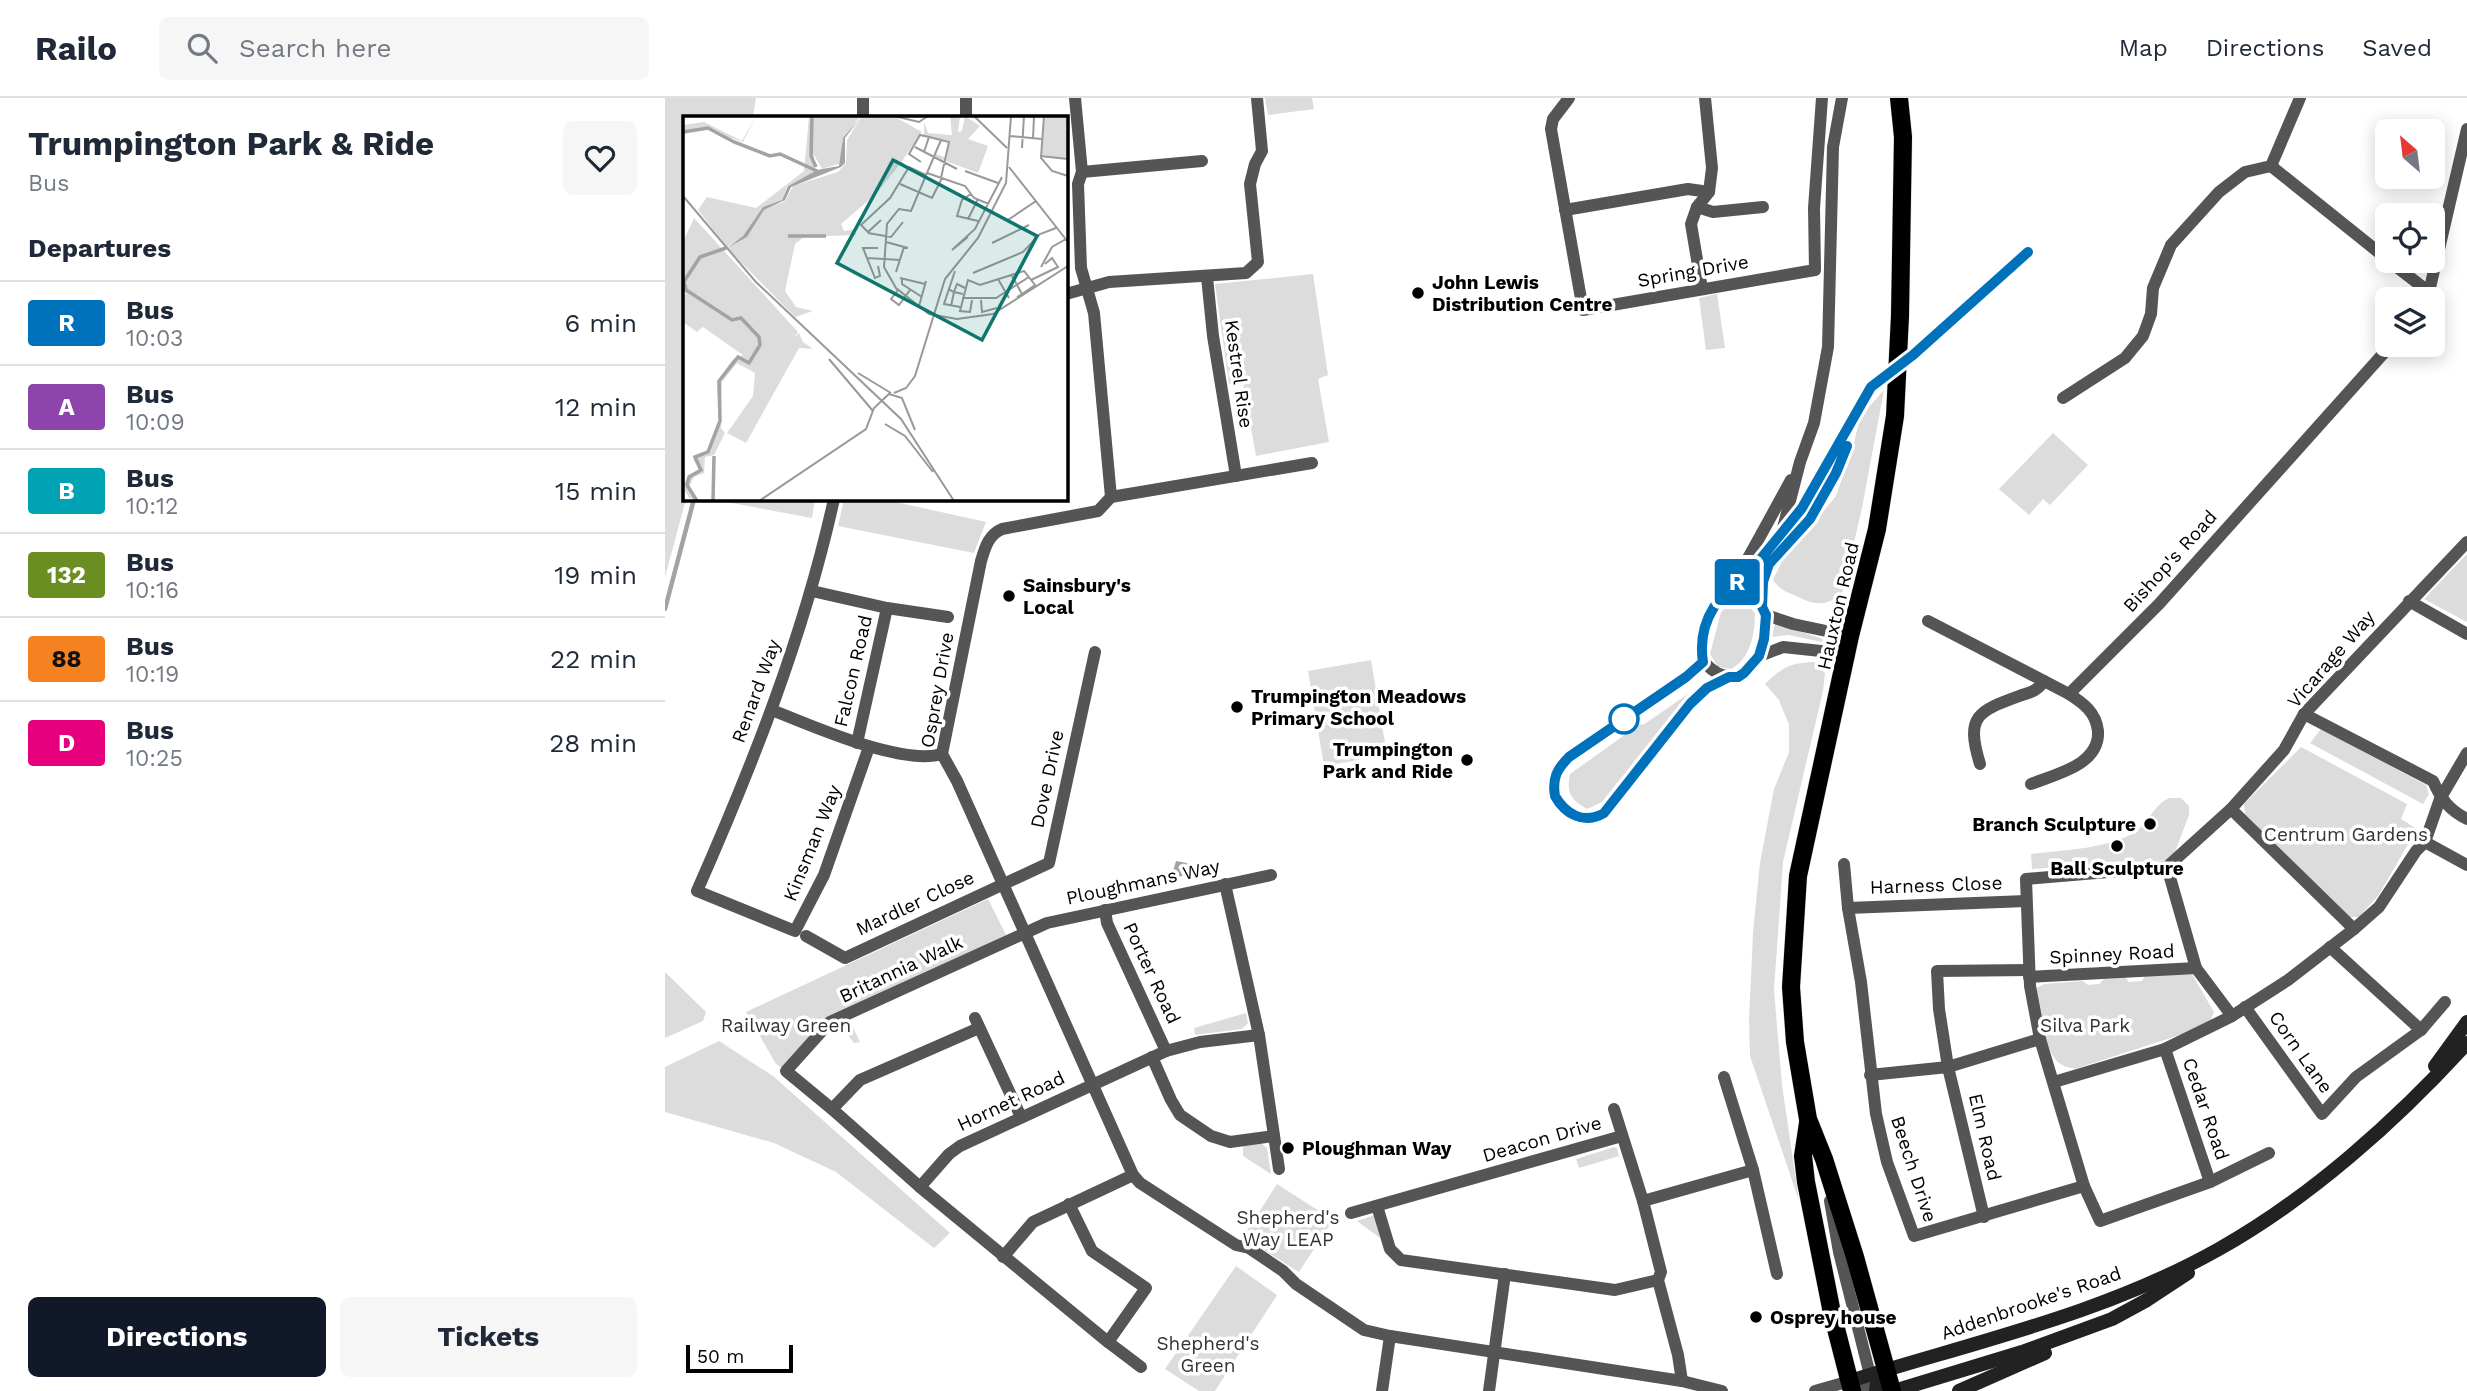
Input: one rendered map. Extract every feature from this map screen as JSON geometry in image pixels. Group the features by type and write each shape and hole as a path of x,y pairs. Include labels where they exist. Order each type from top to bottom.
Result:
{"main road":[{"name":"Hauxton Road","path":"1808,1119 1795,1042 1791,987 1798,876 1850,636 1877,530 1895,415 1900,316 1903,137 1899,98"},
{"path":"1808,1119 1824,1159 1893,1391"},
{"path":"1808,1119 1803,1156 1806,1182 1832,1312 1855,1388"}],"street":[{"path":"863,98 863,116"},
{"path":"966,98 966,116"},
{"path":"1075,98 1082,172 1078,184 1081,268 1094,313 1111,497 1312,463"},
{"path":"1067,294 1109,282 1246,273 1258,262 1250,184 1255,164 1262,151 1257,98"},
{"name":"Spring Drive","path":"1569,98 1553,119 1551,129 1583,310 1815,270 1814,208 1822,98"},
{"path":"1702,289 1691,224 1697,206 1709,192 1711,168 1705,98"},
{"path":"1800,462 1728,594 1715,605 1706,626 1701,648 1703,662 1715,673 1738,677 1751,667 1759,656 1764,639 1764,576 1781,536 1800,462 1814,423 1823,379 1830,319 1833,147 1842,98"},
{"path":"2271,166 2299,98"},
{"path":"2428,287 2467,130"},
{"path":"1082,172 1202,162"},
{"path":"2271,166 2375,250"},
{"path":"2063,398 2125,358 2143,336 2151,314 2153,288 2171,245 2219,192 2245,172 2271,166"},
{"path":"1565,209 1688,189 1709,192"},
{"path":"1697,206 1713,212 1763,207"},
{"path":"2402,273 2416,287"},
{"name":"Kestrel Rise","path":"1207,277 1213,336 1236,476"},
{"name":"Bishop's Road","path":"2069,694 2159,604 2380,357"},
{"name":"Osprey Drive","path":"1111,497 1098,511 1002,529 995,532 987,542 942,754 1026,933 1133,1175 1140,1183 1236,1245 1249,1248 1283,1271 1296,1284 1364,1329 1390,1336 1682,1381 1722,1391"},
{"name":"Renard Way","path":"697,891 772,710 812,591 834,500"},
{"name":"Vicarage Way","path":"2167,867 2231,809 2284,750 2304,714 2467,542"},
{"name":"Falcon Road","path":"812,591 887,608 949,617"},
{"path":"1728,594 1751,596 1764,611 1850,636"},
{"path":"2409,601 2467,634"},
{"name":"Falcon Road","path":"863,745 887,608"},
{"path":"1928,621 2069,694 2084,704 2095,717 2098,739 2091,755 2074,768 2031,784"},
{"path":"1759,656 1783,647 1821,651 1846,661"},
{"name":"Dove Drive","path":"1002,884 1049,863 1095,652"},
{"path":"1980,764 1972,740 1974,726 1980,715 1992,706 2039,689 2044,681"},
{"name":"Falcon Road","path":"772,710 863,745 930,758 942,754"},
{"path":"2304,714 2433,781 2440,799 2454,813 2467,819"},
{"name":"Kinsman Way","path":"697,891 795,931 824,876 863,745"},
{"path":"2054,1082 2165,1049 2232,1016 2288,980 2354,929 2379,907 2416,851 2425,842 2440,799 2467,753"},
{"path":"2231,809 2354,929"},
{"path":"2425,842 2467,865"},
{"name":"Harness Close","path":"1844,864 1848,908 1861,982"},
{"path":"2084,1186 2040,1039 2029,974 2026,879 2167,867"},
{"name":"Spinney Road","path":"2167,867 2196,968 2232,1016"},
{"name":"Ploughmans Way","path":"1026,933 1047,923 1271,874"},
{"name":"Mardler Close","path":"806,936 845,958 1002,884"},
{"path":"1225,884 1259,1035 1279,1169"},
{"name":"Harness Close","path":"1848,908 2026,901"},
{"name":"Porter Road","path":"1105,910 1107,923 1166,1051"},
{"name":"Britannia Walk","path":"832,1110 786,1071 830,1022 1026,933"},
{"path":"2330,947 2421,1030 2445,1002"},
{"name":"Spinney Road","path":"1948,1067 1939,1009 1937,971 2029,974 2196,968"},
{"name":"Beech Drive","path":"1861,982 1876,1114 1887,1163 1913,1236 2084,1186"},
{"name":"Corn Lane","path":"2245,1007 2322,1114 2356,1077 2421,1030"},
{"name":"Addenbrooke's Road","path":"2414,1096 2467,1022"},
{"path":"1021,1117 977,1023 860,1080 832,1110 1003,1257 1141,1367"},
{"name":"Porter Road","path":"1093,1084 1166,1051 1200,1042 1259,1035"},
{"path":"1870,1075 1948,1067 2040,1039"},
{"name":"Addenbrooke's Road","path":"1893,1391 2022,1353 2112,1320 2147,1300 2306,1191 2437,1077 2467,1043"},
{"name":"Cedar Road","path":"2165,1049 2210,1182"},
{"path":"1152,1057 1180,1115 1211,1136 1230,1142 1275,1136"},
{"name":"Elm Road","path":"1948,1067 1984,1217"},
{"path":"1724,1077 1753,1170 1777,1274"},
{"name":"Hornet Road","path":"920,1187 949,1154 1093,1084"},
{"name":"Deacon Drive","path":"1614,1109 1643,1200 1661,1272 1658,1280 1678,1355 1682,1381"},
{"name":"Deacon Drive","path":"1351,1213 1622,1136"},
{"name":"Cedar Road","path":"2084,1186 2100,1221 2210,1182 2269,1153"},
{"path":"1824,1159 1839,1252 1868,1375"},
{"path":"1643,1200 1753,1170"},
{"path":"1003,1257 1033,1222 1133,1175"},
{"path":"1069,1204 1092,1251 1146,1289 1108,1342"},
{"path":"1377,1206 1390,1249 1401,1260 1615,1290 1658,1280"},
{"name":"Addenbrooke's Road","path":"1855,1388 1868,1375 2023,1330 2088,1307 2161,1277 2219,1249"},
{"path":"1489,1391 1505,1274"},
{"path":"1959,1391 2018,1366 2112,1320"},
{"path":"1382,1391 1390,1336"},
{"path":"1876,1391 1878,1379 1887,1369"},
{"path":"1815,1391 1855,1388"}],"green space":[{"path":"665,98 756,98 753,116 683,116 683,500 686,500 665,577"},
{"path":"1265,98 1312,98 1314,109 1268,115"},
{"path":"1313,274 1328,375 1318,379 1329,442 1256,456 1243,383 1229,384 1215,284"},
{"path":"1717,294 1725,348 1706,350 1699,298"},
{"path":"1884,390 1862,508 1842,594 1825,603 1808,601 1783,590 1773,580 1782,561 1836,496 1860,417"},
{"path":"2053,433 2088,465 2050,505 2043,499 2029,515 1999,489"},
{"path":"733,500 815,500 812,518 732,503"},
{"path":"844,500 887,500 986,522 974,553 838,526"},
{"path":"2467,554 2467,622 2424,599"},
{"path":"1732,603 1745,603 1755,613 1754,629 1747,652 1731,669 1718,667 1710,654 1721,612"},
{"path":"1775,623 1823,639 1822,642 1789,635 1772,637"},
{"path":"1371,660 1387,755 1324,766 1308,671"},
{"path":"1814,662 1825,673 1823,691 1783,862 1774,990 1782,1085 1799,1201 1750,1056 1749,1020 1760,863 1774,789 1789,752 1789,725 1779,700 1765,684 1787,667"},
{"path":"1688,694 1602,802 1587,809 1574,799 1569,791 1570,774 1640,724 1643,725"},
{"path":"2321,729 2426,785 2429,794 2423,804 2310,743"},
{"name":"Centrum Gardens","path":"2301,747 2407,804 2401,819 2417,829 2378,896 2359,917 2350,917 2245,814 2244,804"},
{"path":"2169,798 2181,798 2189,806 2189,815 2173,857 2168,860 2032,869 2031,854 2087,848 2128,836 2139,829"},
{"name":"Railway Green","path":"988,899 1006,935 826,1021 785,1070 776,1064 746,1012"},
{"path":"665,972 706,1012 703,1021 665,1038"},
{"name":"Silva Park","path":"2192,974 2214,1012 2210,1022 2201,1028 2075,1069 2061,1064 2054,1057 2043,1029 2035,989 2044,984 2083,981 2088,985 2099,984 2104,979 2126,978 2129,982 2142,981 2145,976"},
{"path":"1246,1013 1248,1023 1242,1029 1195,1035 1194,1028"},
{"path":"848,1017 860,1042 854,1043 838,1022"},
{"path":"719,1041 773,1076 950,1233 934,1248 836,1172 774,1143 665,1112 665,1067"},
{"path":"1261,1143 1267,1148 1271,1174 1243,1156 1243,1146"},
{"path":"1617,1148 1619,1156 1579,1168 1576,1159"},
{"name":"Shepherd's Way LEAP","path":"1277,1184 1333,1220 1299,1272 1243,1237"},
{"path":"1375,1215 1380,1238 1357,1221"},
{"name":"Shepherd's Green","path":"1236,1266 1277,1295 1215,1391 1199,1391 1165,1369"}],"shaded area":[{"path":"1176,861 1220,869 1171,878"}],"waterway":[{"path":"665,609 694,500"}],"bus line":[{"name":"R","path":"1847,446 1825,495 1810,519 1769,564 1763,582 1762,607 1766,615 1764,639 1759,656 1751,667 1738,677 1729,677 1707,688 1690,704 1604,813 1596,818 1585,819 1559,804 1553,785 1560,765 1686,677 1703,662 1701,648 1715,605 1728,594 1730,585 1742,579 1759,561 1802,508 1871,387 1913,355 2028,252"}],"place":[{"name":"John Lewis Distribution Centre","path":"1418,293"},
{"name":"Sainsbury's Local","path":"1009,596"},
{"name":"Trumpington Meadows Primary School","path":"1237,707"},
{"name":"Trumpington Park and Ride","path":"1467,760"},
{"name":"Branch Sculpture","path":"2150,824"},
{"name":"Ball Sculpture","path":"2117,846"},
{"name":"Ploughman Way","path":"1288,1148"},
{"name":"Osprey house","path":"1756,1317"}]}
